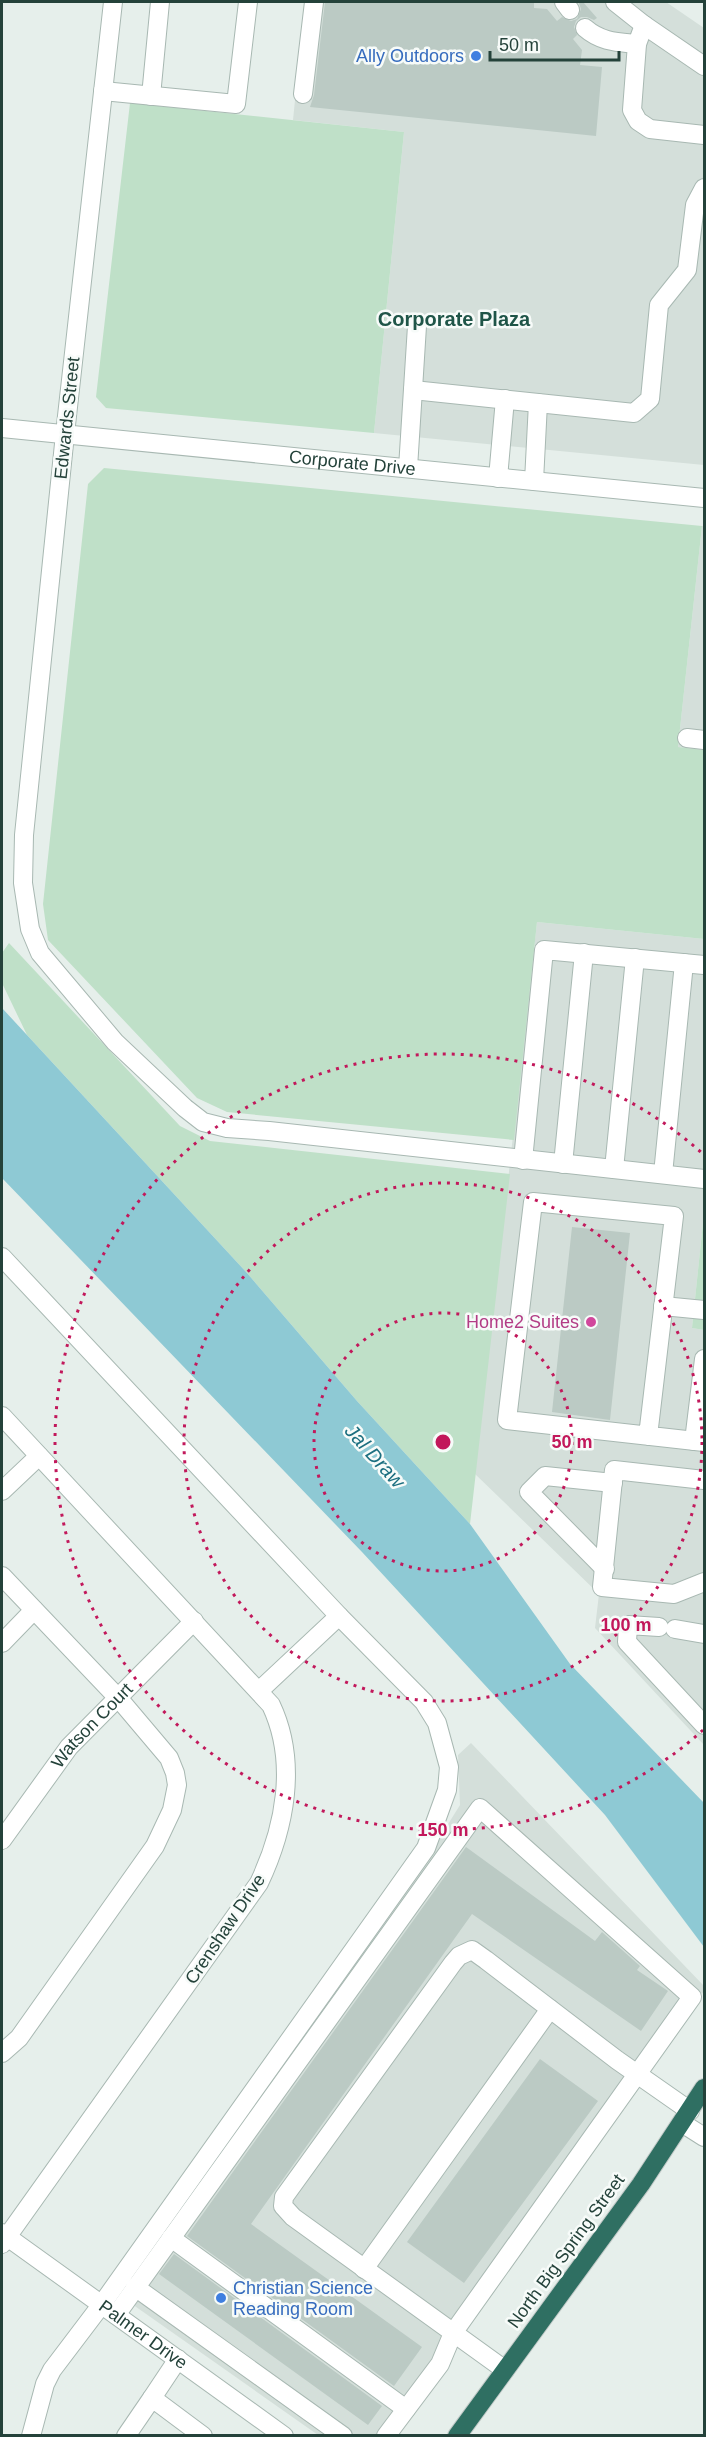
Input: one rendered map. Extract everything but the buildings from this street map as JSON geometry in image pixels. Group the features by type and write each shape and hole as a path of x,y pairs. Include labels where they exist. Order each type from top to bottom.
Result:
{"highway":[{"name":"North Big Spring Street","path":"457,2436 641,2184 705,2088"}],"street":[{"name":"Edwards Street","path":"113,2 24,834 23,884 30,929 40,953 115,1042 203,1122 227,1128 705,1179"},
{"path":"151,96 160,2"},
{"path":"103,91 236,104 248,2"},
{"path":"303,94 314,2"},
{"path":"615,2 644,26 705,66"},
{"path":"644,26 637,44 632,110 638,121 650,129 705,135"},
{"path":"585,28 595,37 606,41 637,44"},
{"path":"413,390 634,412 650,399 659,305 687,270 695,206 705,188"},
{"path":"408,468 417,326"},
{"path":"498,478 505,399"},
{"path":"534,481 538,403"},
{"name":"Corporate Drive","path":"2,428 705,498"},
{"path":"524,1160 544,950 705,965"},
{"path":"563,1164 584,953"},
{"path":"614,1169 635,958"},
{"path":"663,1174 684,963"},
{"path":"648,1436 674,1216 533,1202 507,1420 699,1442 705,1359"},
{"path":"2,1257 339,1616 424,1702 436,1723 449,1767 447,1790 426,1848 109,2310"},
{"path":"663,1306 705,1310"},
{"name":"Crenshaw Drive","path":"2,1416 271,1705 280,1724 285,1749 281,1827 270,1861 259,1883 3,2238"},
{"path":"2,1491 39,1456"},
{"path":"705,1480 614,1470 602,1587 674,1594 705,1582"},
{"path":"604,1569 529,1492 545,1476 613,1483"},
{"path":"2,1576 117,1698 169,1758 176,1773 177,1785 172,1810 155,1846 19,2038 2,2053"},
{"path":"2,1643 34,1610"},
{"path":"258,1691 339,1616"},
{"name":"Watson Court","path":"2,1840 69,1747 194,1621"},
{"path":"705,1634 628,1625 627,1642 705,1725"},
{"path":"32,2436 45,2384 52,2370 109,2310 135,2288 480,1808 692,1997 453,2333 440,2364 386,2436"},
{"path":"505,2370 286,2212 283,2206 284,2197 459,1956 472,1950 638,2074 705,2137"},
{"path":"364,2269 550,2009"},
{"name":"Palmer Drive","path":"3,2238 109,2310 284,2435"},
{"path":"171,2238 406,2409"},
{"path":"135,2288 343,2436"},
{"path":"126,2436 178,2359"},
{"path":"152,2398 203,2436"}],"shaded area":[{"path":"305,2 666,2 704,28 704,465 374,433 404,132 293,120"},
{"path":"702,526 704,526 704,750 678,747"},
{"path":"537,922 704,939 704,1213 692,1328 704,1330 704,1745 595,1628 599,1594 475,1474"},
{"path":"471,1743 704,1986 704,1991 394,2435 318,2435 112,2290 445,1829 460,1805 458,1755"}],"green space":[{"path":"130,103 404,132 374,433 106,408 96,397"},
{"path":"104,468 702,526 678,747 704,750 704,939 537,922 514,1140 227,1112 197,1098 48,940 43,904 88,484"},
{"path":"9,943 180,1126 210,1141 510,1174 470,1524 357,1401 247,1273 27,1035 2,983 2,953"},
{"path":"704,1213 704,1330 692,1328"}],"water":[{"name":"Jal Draw","path":"2,1008 247,1273 357,1401 470,1524 570,1664 704,1803 704,1947 605,1815 362,1552 2,1178"}],"place":[{"name":"Ally Outdoors","path":"476,56"},
{"name":"Home2 Suites","path":"591,1322"},
{"name":"Christian Science Reading Room","path":"221,2298"}],"district":[{"name":"Corporate Plaza","path":"454,319"}]}
